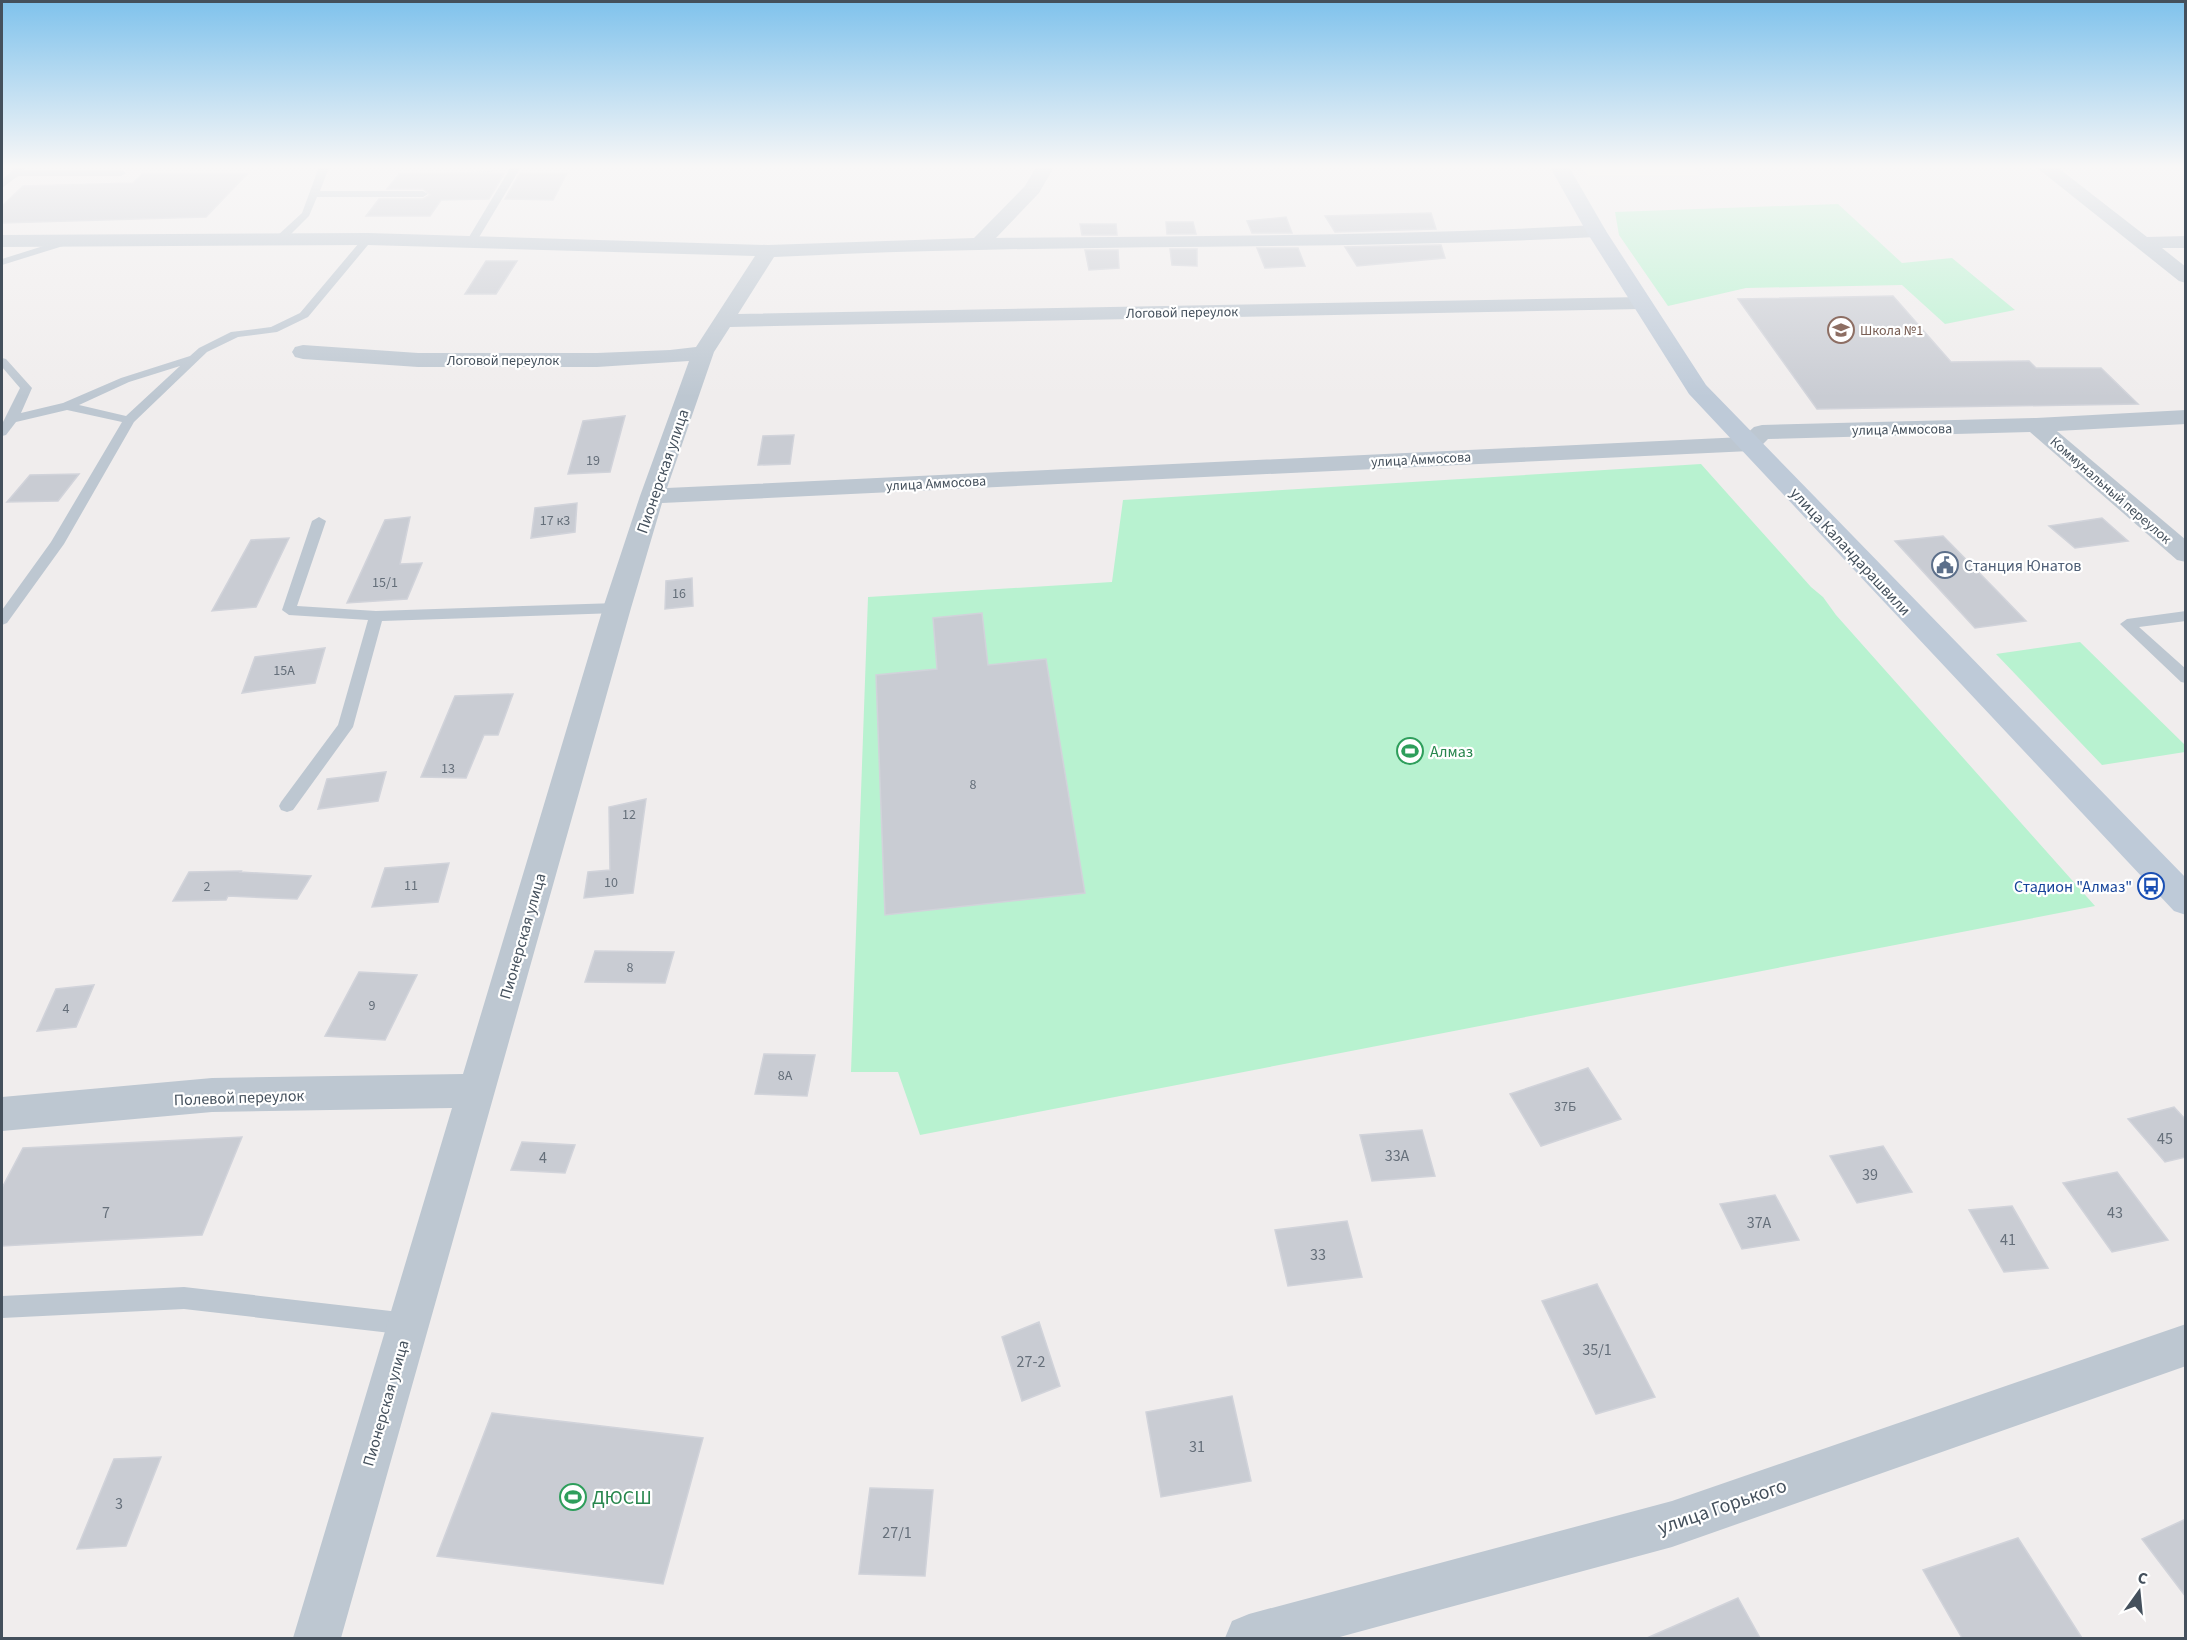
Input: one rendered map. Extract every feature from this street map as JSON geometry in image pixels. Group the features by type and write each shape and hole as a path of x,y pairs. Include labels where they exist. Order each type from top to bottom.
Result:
{"main road":[{"name":"улица Каландарашвили","path":"1604,244 1697,389 1933,639 2186,901"}],"street":[{"path":"522,244 768,251 1039,244"},
{"path":"2143,244 2186,277"},
{"name":"Пионерская улица","path":"317,1638 617,608 652,496 703,352 768,251"},
{"name":"Логовой переулок","path":"722,321 1641,303"},
{"name":"Логовой переулок","path":"303,352 418,360 597,360 670,357 703,352"},
{"name":"улица Аммосова","path":"652,496 1750,444 1762,432 2036,425 2186,417"},
{"name":"Коммунальный переулок","path":"2036,425 2186,554"},
{"name":"Полевой переулок","path":"2,1114 212,1095 478,1091"},
{"name":"улица Горького","path":"1249,1638 1672,1524 2186,1345"}],"lane":[{"path":"2,262 61,244"},
{"path":"2,620 57,544 129,420 203,350 235,334 273,330 304,315 364,244"},
{"path":"12,419 67,406 125,380 195,357"},
{"path":"2,361 26,388 12,419 2,432"},
{"path":"67,406 129,420"},
{"path":"318,521 289,610 376,616 617,608"},
{"path":"287,806 345,727 376,616"},
{"path":"2186,616 2127,624 2186,678"},
{"path":"2,1307 184,1298 408,1324"}],"green space":[{"path":"1625,244 1881,244 1902,263 1952,258 2015,310 1945,324 1902,285 1746,288 1668,306"},
{"name":"Алмаз","path":"1701,464 1811,587 1823,597 1836,615 2095,906 920,1135 898,1072 851,1072 868,597 1112,582 1123,500"},
{"path":"2080,642 2185,745 2185,752 2102,765 1996,654"}],"building":[{"path":"1441,245 1445,258 1357,266 1345,247"},
{"path":"1257,248 1298,248 1305,266 1265,268"},
{"path":"1170,249 1197,249 1197,266 1172,265"},
{"path":"1085,250 1118,250 1119,268 1089,270"},
{"path":"486,261 517,261 496,294 465,294"},
{"name":"Школа №1","path":"1893,296 1951,362 2029,361 2036,368 2101,368 2138,404 1817,409 1738,299"},
{"path":"625,416 610,472 568,474 583,421"},
{"path":"794,435 790,464 758,465 763,436"},
{"path":"79,474 58,501 7,502 30,475"},
{"path":"577,503 575,532 531,538 535,508"},
{"path":"410,517 400,564 422,563 407,599 347,603 385,520"},
{"path":"2102,518 2128,541 2075,548 2049,526"},
{"name":"Станция Юнатов","path":"1943,536 2026,621 1975,628 1895,541"},
{"path":"289,538 256,607 212,611 251,540"},
{"path":"692,578 693,606 665,609 666,581"},
{"path":"982,613 988,665 1046,659 1085,893 885,915 876,675 937,669 933,618"},
{"path":"325,648 315,683 242,693 255,657"},
{"path":"513,694 498,735 484,735 466,778 421,777 455,696"},
{"path":"386,772 378,801 318,809 327,779"},
{"path":"646,799 633,893 584,898 588,872 610,870 609,807"},
{"path":"449,863 438,902 372,907 385,868"},
{"path":"241,871 311,876 297,899 228,896 226,900 173,901 189,872"},
{"path":"595,951 674,952 665,983 585,982"},
{"path":"359,972 417,975 385,1040 325,1036"},
{"path":"94,985 76,1027 37,1031 56,989"},
{"path":"764,1054 815,1055 807,1096 755,1094"},
{"path":"1588,1068 1621,1119 1541,1146 1510,1094"},
{"path":"2174,1107 2186,1120 2186,1157 2165,1162 2128,1119"},
{"path":"1422,1130 1435,1176 1372,1181 1360,1135"},
{"path":"242,1137 202,1235 2,1246 2,1188 23,1148"},
{"path":"522,1142 575,1145 565,1173 511,1170"},
{"path":"1883,1146 1912,1192 1857,1203 1830,1156"},
{"path":"2117,1172 2168,1240 2112,1252 2063,1183"},
{"path":"1775,1195 1799,1240 1742,1249 1720,1204"},
{"path":"2012,1206 2048,1268 2004,1272 1969,1210"},
{"path":"1347,1221 1362,1277 1288,1286 1275,1230"},
{"path":"1597,1284 1655,1397 1596,1414 1542,1301"},
{"path":"1039,1322 1060,1386 1022,1401 1002,1337"},
{"path":"1232,1396 1251,1481 1161,1497 1146,1412"},
{"name":"ДЮСШ","path":"492,1413 703,1438 663,1584 437,1556"},
{"path":"161,1457 126,1546 77,1549 114,1459"},
{"path":"870,1488 933,1490 925,1576 859,1574"},
{"path":"2186,1519 2186,1597 2142,1539"},
{"path":"2018,1538 2082,1638 1962,1638 1923,1570"},
{"path":"1738,1598 1760,1638 1647,1638"}],"place":[{"name":"Школа №1","path":"1841,330"},
{"name":"Станция Юнатов","path":"1945,565"},
{"name":"Алмаз","path":"1410,751"},
{"name":"Стадион \"Алмаз\"","path":"2151,886"},
{"name":"ДЮСШ","path":"573,1497"}]}
